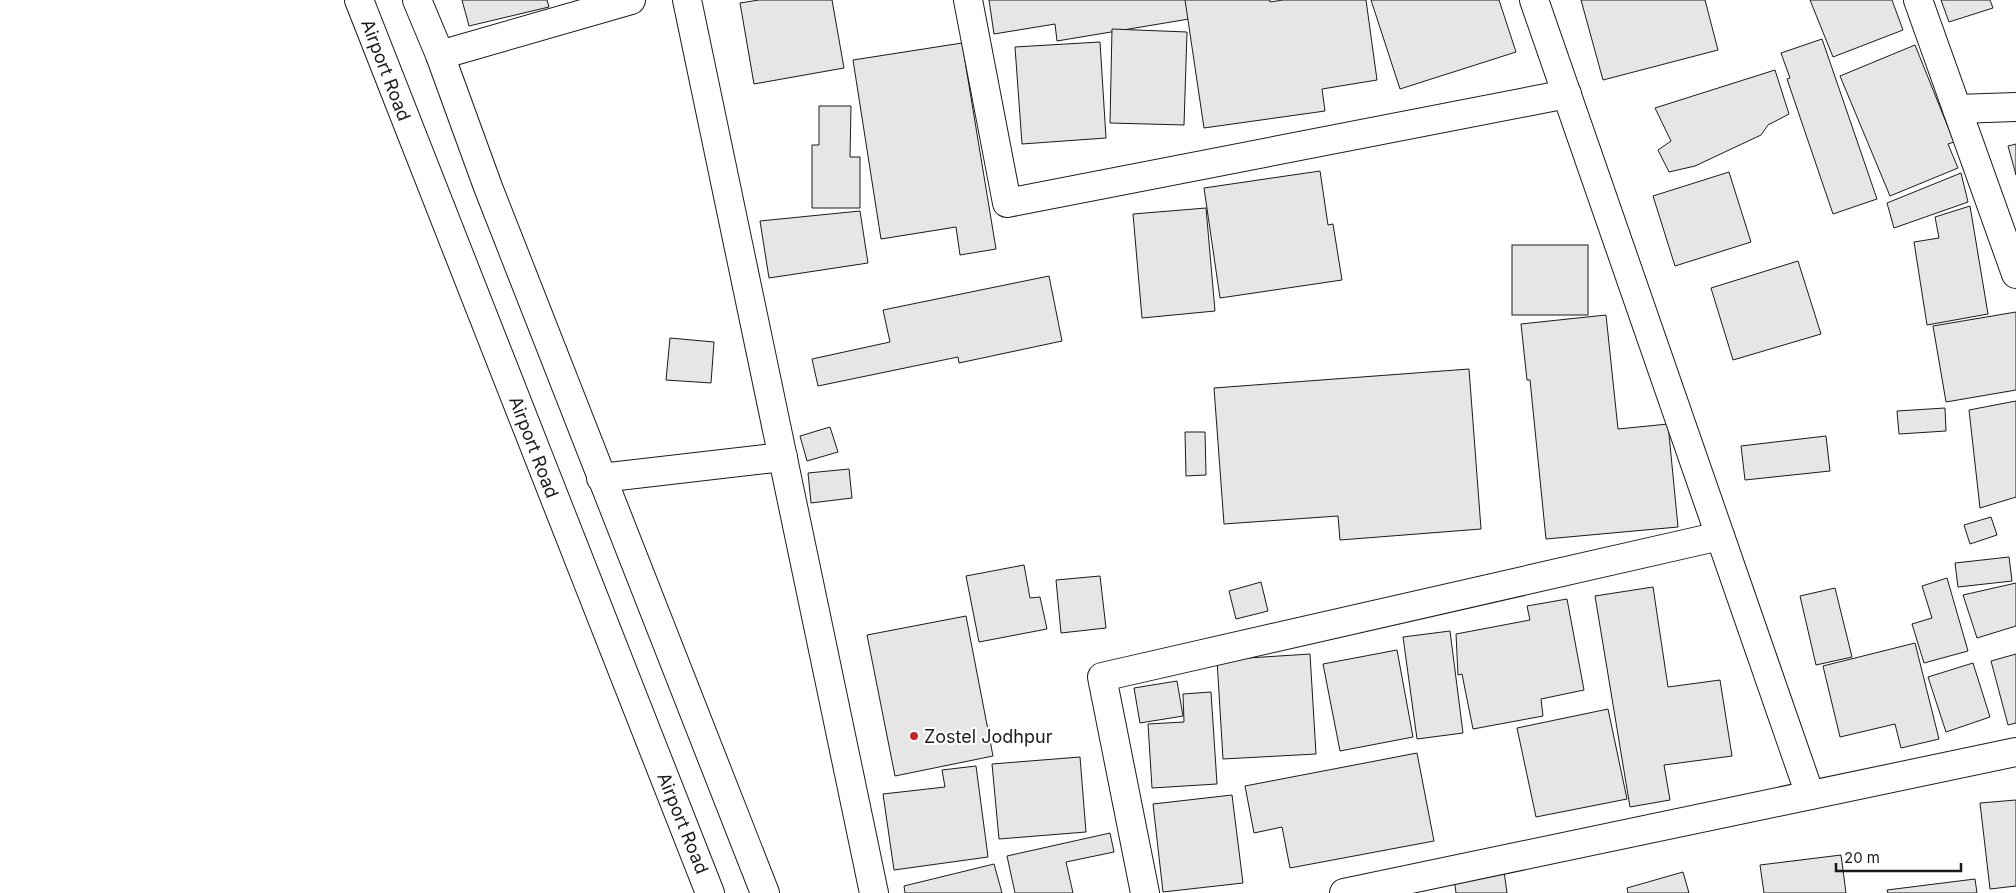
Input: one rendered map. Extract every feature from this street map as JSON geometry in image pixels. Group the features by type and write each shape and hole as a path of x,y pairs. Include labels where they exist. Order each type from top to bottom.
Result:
{"street":[{"name":"Airport Road","path":"359,0 710,893"},
{"path":"417,0 440,55 488,187 765,893"},
{"path":"440,55 631,0"},
{"path":"687,0 874,893"},
{"path":"968,0 1007,203 1567,94"},
{"path":"1534,0 1810,795"},
{"path":"1918,0 2016,274"},
{"path":"1957,109 2016,107"},
{"path":"602,478 783,457"},
{"path":"1145,893 1102,677 1720,536"},
{"path":"1344,893 2016,752"}],"building":[{"path":"462,0 547,0 549,7 469,26"},
{"path":"759,0 832,0 844,68 754,84 740,3"},
{"path":"989,0 1186,0 1189,19 1057,41 1055,24 994,34"},
{"path":"1185,0 1270,0 1270,2 1283,0 1366,0 1377,80 1322,89 1325,111 1204,128"},
{"path":"1371,0 1499,0 1516,52 1400,89"},
{"path":"1581,0 1705,0 1718,50 1603,80"},
{"path":"1810,0 1892,0 1903,30 1833,57"},
{"path":"1941,0 1990,0 1993,8 1949,22"},
{"path":"1112,29 1187,32 1184,125 1110,123"},
{"path":"1822,39 1877,199 1833,214 1787,79 1790,78 1781,53"},
{"path":"1100,42 1106,138 1022,144 1015,47"},
{"path":"962,43 996,249 960,255 956,227 881,239 853,60"},
{"path":"1915,45 1954,142 1948,144 1958,168 1890,196 1840,76"},
{"path":"1775,70 1789,114 1768,125 1761,135 1695,166 1669,172 1658,150 1671,141 1655,108"},
{"path":"819,106 851,106 850,157 860,157 860,208 812,208 812,145 819,145"},
{"path":"2016,144 2016,175 2008,146"},
{"path":"1320,171 1328,225 1333,224 1342,280 1220,298 1204,188"},
{"path":"1729,172 1751,242 1675,266 1653,196"},
{"path":"1961,173 1968,202 1894,228 1887,203"},
{"path":"1970,206 1988,314 1927,325 1914,242 1939,238 1935,217"},
{"path":"1206,208 1215,311 1142,318 1133,214"},
{"path":"860,211 868,263 769,278 760,221"},
{"path":"1512,245 1588,245 1588,315 1512,315"},
{"path":"1798,261 1821,334 1733,360 1711,288"},
{"path":"1049,276 1062,341 959,363 958,357 818,386 812,359 890,342 883,310"},
{"path":"2016,312 2016,390 1946,402 1933,326"},
{"path":"1606,315 1618,429 1668,424 1678,527 1546,539 1530,380 1527,380 1521,324"},
{"path":"670,338 714,342 711,383 666,380"},
{"path":"1469,369 1481,529 1340,540 1338,516 1224,524 1214,388"},
{"path":"2016,401 2016,497 1980,508 1969,410"},
{"path":"1945,408 1946,431 1899,434 1897,411"},
{"path":"830,427 838,452 807,461 800,436"},
{"path":"1185,432 1205,432 1206,475 1186,476"},
{"path":"1826,436 1830,471 1745,480 1741,446"},
{"path":"849,469 852,498 811,503 808,473"},
{"path":"1991,517 1997,535 1970,544 1964,525"},
{"path":"2009,557 2012,581 1958,587 1955,563"},
{"path":"1024,565 1030,598 1040,597 1047,629 979,642 966,576"},
{"path":"1100,576 1106,628 1061,633 1056,580"},
{"path":"1947,578 1968,651 1924,663 1912,624 1932,618 1922,586"},
{"path":"1261,582 1268,611 1236,619 1229,591"},
{"path":"2016,583 2016,626 1977,638 1963,595"},
{"path":"1653,587 1668,687 1720,680 1732,756 1664,765 1670,800 1630,807 1595,596"},
{"path":"1835,588 1852,657 1816,665 1800,596"},
{"path":"1567,599 1584,690 1541,699 1543,716 1473,729 1462,674 1458,675 1456,634 1530,620 1527,606"},
{"path":"966,616 993,756 895,776 867,635"},
{"path":"1450,631 1463,733 1417,739 1403,637"},
{"path":"1915,643 1939,739 1901,748 1895,724 1840,737 1823,666"},
{"path":"1397,650 1413,737 1340,751 1323,664"},
{"path":"1310,654 1316,754 1223,759 1217,660"},
{"path":"2016,654 2016,723 2008,725 1991,661"},
{"path":"1973,663 1990,717 1946,732 1928,677"},
{"path":"1177,681 1183,716 1140,723 1134,688"},
{"path":"1211,692 1217,784 1152,788 1148,724 1184,722 1183,694"},
{"path":"1608,709 1627,799 1536,817 1517,728"},
{"path":"1417,753 1434,841 1290,868 1282,827 1254,833 1245,786"},
{"path":"1080,757 1086,832 999,839 992,764"},
{"path":"976,766 988,857 894,870 883,794 945,787 942,770"},
{"path":"1232,795 1243,883 1163,892 1153,804"},
{"path":"2016,800 2016,886 1990,889 1980,803"},
{"path":"1110,833 1114,852 1066,862 1073,893 1015,893 1007,856"},
{"path":"1841,855 1846,893 1764,893 1760,865"},
{"path":"994,864 1002,893 905,893 904,886"},
{"path":"1504,871 1507,893 1456,893 1454,878"},
{"path":"1683,872 1689,893 1628,893 1627,888"},
{"path":"1975,879 1977,893 1888,893 1887,890"}],"place":[{"name":"Zostel Jodhpur","path":"914,736"}]}
